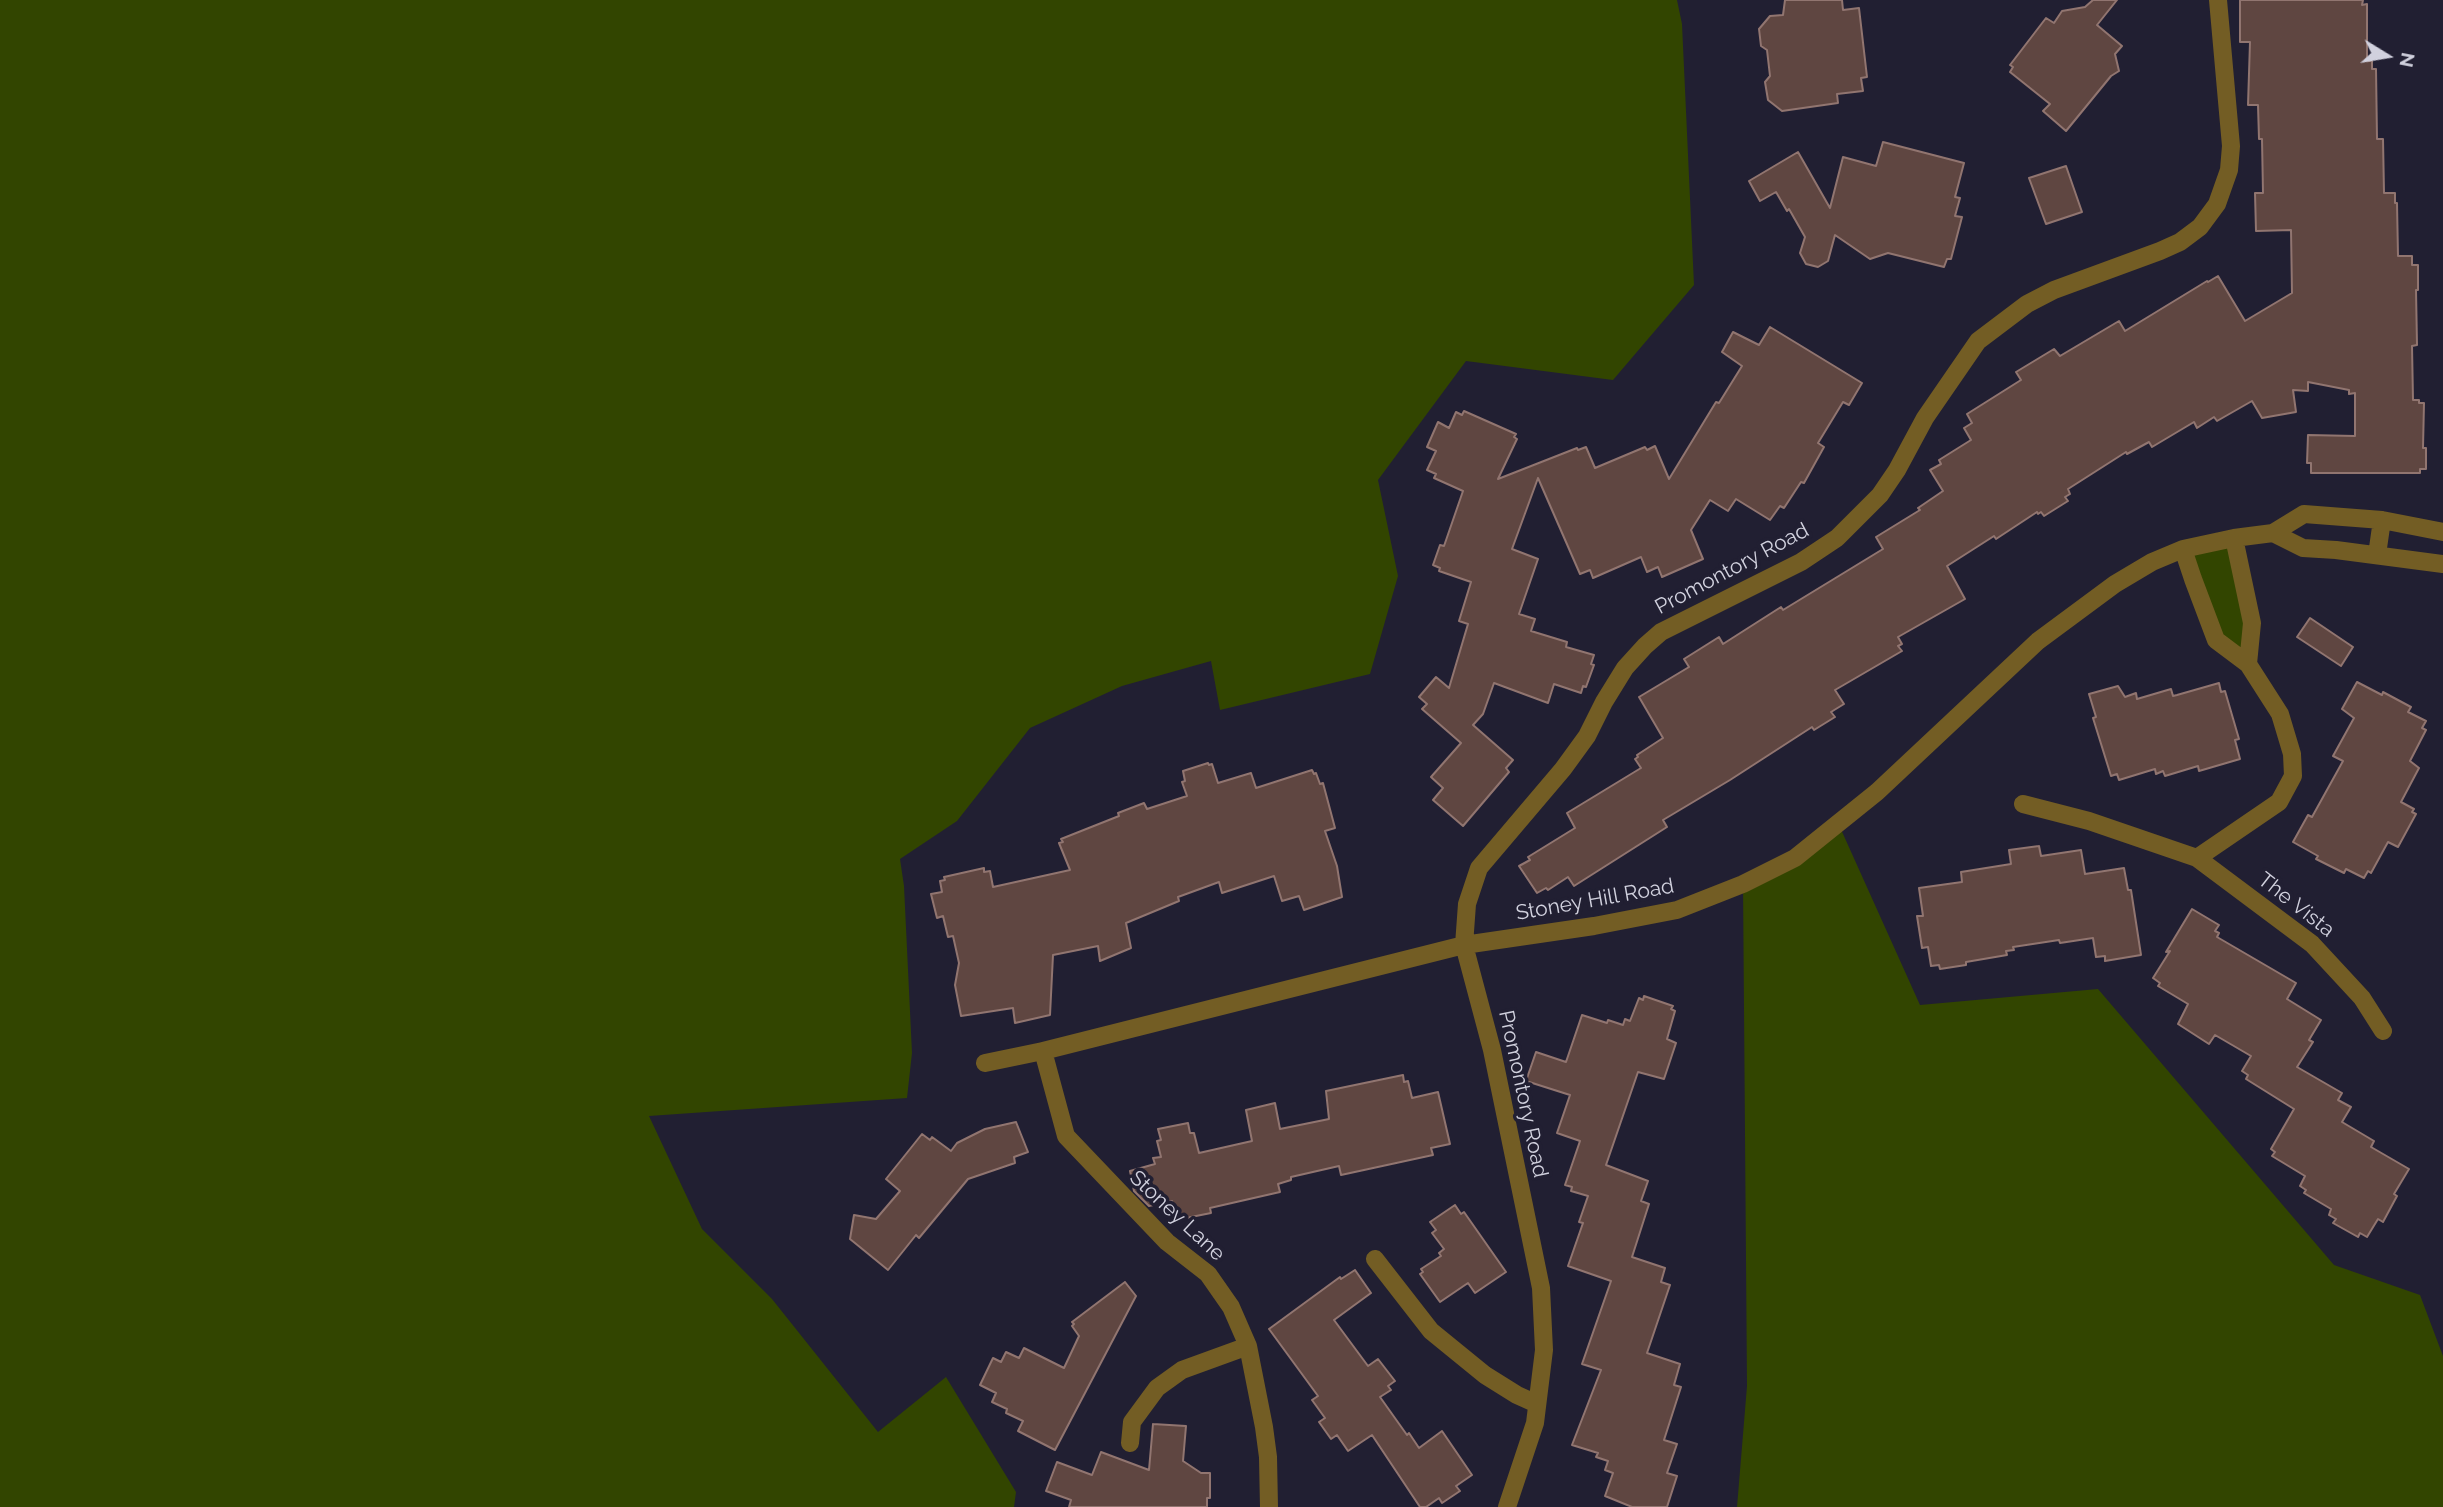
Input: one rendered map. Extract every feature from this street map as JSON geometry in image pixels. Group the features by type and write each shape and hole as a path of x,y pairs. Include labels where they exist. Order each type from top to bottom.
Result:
{"street":[{"name":"Promontory Road","path":"1507,1507 1535,1423 1544,1349 1541,1288 1492,1050 1464,945 1467,904 1479,868 1563,769 1587,736 1625,668 1645,646 1661,632 1801,562 1837,538 1880,495 1926,418 1978,341 2027,304 2054,290 2160,251 2180,242 2200,227 2217,204 2229,170 2231,146 2218,0"},
{"name":"Stoney Hill Road","path":"985,1063 1380,968 1464,945 1594,926 1677,910 1743,884 1795,858 1839,825 1904,767 2038,641 2115,584 2152,562 2183,549 2273,533 2304,514 2382,520 2443,532"},
{"path":"2377,555 2382,520"},
{"path":"2273,533 2303,548 2443,564"},
{"path":"2234,538 2252,623 2248,664"},
{"path":"2183,549 2217,640 2248,664 2280,714 2292,754 2292,776 2279,802 2197,858"},
{"name":"The Vista","path":"2023,804 2089,821 2197,858 2312,944 2362,998 2382,1031"},
{"name":"Stoney Lane","path":"1043,1051 1066,1136 1167,1242 1208,1274 1231,1307 1248,1346 1264,1427 1268,1457 1269,1507"},
{"path":"1375,1259 1431,1331 1485,1375 1537,1405"},
{"path":"1130,1443 1132,1422 1157,1388 1182,1370 1248,1346"}],"green space":[{"path":"0,0 1677,0 1682,24 1694,285 1613,380 1466,361 1378,480 1398,576 1370,674 1220,710 1211,661 1122,686 1030,728 957,821 900,859 904,886 912,1053 907,1098 649,1116 702,1229 772,1299 878,1432 946,1377 1016,1492 1014,1507 0,1507"},
{"path":"2234,538 2252,623 2248,664 2216,640 2183,549"},
{"path":"1839,825 1920,1005 2098,989 2334,1265 2420,1295 2443,1356 2443,1507 1737,1507 1747,1386 1743,884"}],"building":[{"path":"1785,0 1842,0 1843,10 1859,8 1867,77 1861,78 1863,91 1837,94 1838,103 1782,111 1768,100 1765,82 1770,76 1767,50 1761,46 1759,29 1770,16 1783,15"},
{"path":"2093,0 2117,0 2097,25 2122,46 2115,54 2119,71 2111,76 2066,131 2043,111 2050,104 2010,72 2013,67 2010,65 2046,18 2054,23 2062,11 2085,7"},
{"path":"2240,0 2363,0 2362,5 2367,4 2367,61 2372,61 2372,69 2376,69 2377,139 2383,139 2384,193 2395,193 2398,256 2412,256 2412,265 2418,265 2417,345 2412,346 2413,400 2424,403 2423,448 2426,448 2426,469 2420,469 2420,473 2311,473 2311,463 2307,463 2308,435 2355,436 2355,393 2349,394 2349,390 2308,382 2308,391 2293,390 2296,412 2262,418 2252,401 2217,421 2214,417 2197,428 2194,422 2152,447 2149,442 2127,454 2126,452 2068,489 2070,494 2065,497 2068,501 2044,516 2037,512 1947,566 1965,599 1898,637 1902,644 1898,646 1902,651 1835,690 1844,704 1831,712 1835,717 1814,730 1812,727 1663,820 1667,827 1574,886 1568,877 1548,890 1546,888 1537,893 1519,866 1530,860 1528,857 1575,828 1567,813 1641,768 1635,759 1637,755 1663,738 1639,697 1689,667 1684,659 1719,637 1723,644 1781,607 1783,610 1883,549 1876,537 1920,510 1918,508 1943,491 1930,470 1941,464 1939,460 1971,440 1964,428 1972,423 1967,414 2021,380 2016,372 2054,349 2060,356 2119,321 2125,331 2218,276 2245,321 2292,293 2291,230 2256,231 2255,193 2263,193 2262,139 2259,139 2258,105 2248,105 2250,42 2240,42"},
{"path":"1883,142 1964,163 1955,197 1960,198 1955,216 1962,217 1951,259 1947,259 1944,267 1888,253 1870,259 1835,235 1828,261 1818,267 1806,264 1800,253 1805,237 1789,209 1787,211 1776,192 1760,201 1749,181 1798,152 1830,208 1843,157 1876,166"},
{"path":"2066,166 2082,212 2046,224 2029,178"},
{"path":"1770,327 1862,383 1849,405 1843,402 1818,443 1824,447 1804,483 1801,482 1784,508 1780,506 1770,520 1736,499 1728,511 1710,500 1691,530 1703,559 1662,577 1658,567 1647,572 1641,557 1593,578 1590,570 1580,574 1538,478 1512,549 1538,559 1519,614 1535,619 1531,631 1567,642 1566,647 1594,655 1591,664 1594,665 1581,693 1554,684 1548,703 1494,683 1483,714 1473,725 1513,760 1506,768 1509,772 1463,826 1433,800 1443,788 1431,777 1461,743 1422,709 1427,704 1419,697 1436,677 1449,688 1468,624 1459,621 1471,582 1439,571 1440,568 1433,565 1440,545 1444,546 1463,491 1434,478 1436,474 1427,470 1436,451 1427,447 1438,422 1449,428 1456,412 1462,415 1464,411 1516,434 1514,437 1517,439 1498,479 1577,448 1586,447 1595,468 1645,447 1647,450 1655,446 1669,479 1716,402 1719,403 1742,366 1722,352 1733,332 1759,345"},
{"path":"2310,618 2353,647 2341,666 2297,637"},
{"path":"2357,682 2411,707 2408,712 2426,721 2422,728 2426,730 2410,761 2419,768 2401,802 2414,809 2412,812 2416,814 2398,847 2388,842 2371,873 2368,871 2364,878 2346,869 2344,873 2316,859 2318,856 2293,842 2308,815 2312,817 2343,761 2333,756 2354,718 2342,709"},
{"path":"2219,683 2221,692 2225,691 2239,739 2235,740 2240,759 2199,771 2198,766 2165,776 2163,771 2156,774 2155,769 2119,780 2117,774 2111,776 2093,718 2096,717 2089,694 2118,686 2125,697 2136,693 2137,699 2171,689 2173,696"},
{"path":"1212,764 1218,783 1251,773 1256,788 1312,770 1316,773 1320,784 1323,783 1335,828 1325,831 1337,866 1342,897 1304,910 1299,896 1282,901 1274,876 1222,893 1219,882 1178,897 1179,901 1126,923 1131,948 1100,961 1098,946 1053,955 1050,1015 1015,1023 1013,1008 961,1016 955,985 959,963 953,936 948,937 943,916 937,918 931,894 942,892 940,881 945,880 944,877 984,868 984,872 990,871 993,887 1070,870 1059,843 1063,842 1061,839 1144,803 1147,809 1187,796 1182,782 1185,781 1183,771"},
{"path":"2039,846 2041,856 2081,850 2085,874 2124,868 2128,890 2131,890 2141,955 2105,961 2105,956 2096,957 2093,938 2013,947 2014,950 2006,951 2007,955 1966,962 1966,965 1940,969 1939,965 1931,966 1928,947 1922,948 1917,916 1923,916 1919,888 1962,882 1961,872 2011,864 2009,850"},
{"path":"2192,909 2219,925 2215,931 2219,933 2217,937 2296,983 2287,999 2321,1020 2309,1040 2313,1042 2297,1067 2342,1093 2338,1100 2351,1107 2342,1122 2374,1141 2371,1147 2409,1169 2394,1194 2397,1196 2383,1222 2378,1219 2367,1237 2360,1233 2358,1237 2333,1223 2336,1219 2329,1215 2331,1209 2304,1193 2306,1190 2300,1186 2305,1176 2272,1156 2275,1152 2271,1149 2294,1109 2246,1079 2248,1075 2242,1071 2251,1056 2215,1035 2209,1044 2178,1024 2188,1004 2158,986 2160,983 2153,978"},
{"path":"1644,996 1673,1006 1671,1009 1675,1011 1667,1039 1676,1043 1664,1079 1638,1072 1606,1165 1648,1181 1641,1201 1649,1204 1632,1257 1665,1268 1661,1282 1670,1285 1647,1353 1680,1364 1674,1385 1681,1387 1664,1440 1677,1444 1667,1473 1677,1476 1667,1507 1632,1507 1605,1496 1613,1473 1605,1470 1608,1461 1596,1457 1598,1453 1572,1445 1601,1370 1582,1364 1611,1281 1568,1266 1583,1223 1579,1222 1588,1196 1571,1191 1572,1187 1565,1185 1580,1141 1557,1133 1570,1095 1526,1081 1536,1052 1566,1062 1582,1015 1623,1025 1625,1019 1630,1021 1639,998 1643,1000"},
{"path":"1403,1075 1404,1082 1408,1081 1412,1098 1438,1092 1450,1144 1431,1148 1433,1155 1341,1175 1339,1166 1291,1177 1291,1180 1278,1184 1280,1192 1210,1208 1211,1213 1176,1220 1172,1201 1149,1206 1134,1191 1130,1171 1155,1164 1153,1158 1161,1157 1157,1141 1161,1140 1158,1129 1188,1123 1190,1133 1194,1133 1199,1153 1252,1141 1246,1110 1275,1103 1280,1129 1329,1119 1326,1091"},
{"path":"1016,1122 1028,1152 1014,1157 1015,1163 968,1179 919,1238 916,1235 888,1270 850,1239 854,1215 876,1219 900,1191 886,1179 922,1134 930,1140 932,1137 951,1151 957,1143 985,1129"},
{"path":"1455,1205 1461,1214 1464,1212 1506,1272 1475,1293 1468,1283 1440,1302 1420,1274 1423,1272 1421,1269 1441,1256 1439,1253 1444,1249 1432,1233 1436,1230 1430,1222"},
{"path":"1355,1270 1371,1293 1334,1320 1368,1366 1378,1359 1395,1381 1388,1386 1391,1390 1380,1397 1407,1435 1409,1433 1419,1448 1442,1431 1472,1475 1456,1486 1460,1491 1442,1503 1439,1498 1426,1507 1420,1507 1372,1435 1348,1451 1337,1435 1331,1439 1319,1422 1325,1418 1312,1400 1318,1396 1269,1329 1340,1277 1341,1279"},
{"path":"1125,1282 1136,1296 1055,1450 1018,1431 1023,1421 992,1402 996,1393 980,1385 993,1358 1001,1362 1006,1352 1019,1358 1024,1348 1064,1368 1079,1336 1072,1322"},
{"path":"1153,1424 1186,1426 1183,1461 1201,1473 1210,1473 1210,1498 1207,1498 1207,1507 1069,1507 1071,1500 1046,1491 1057,1462 1092,1475 1101,1452 1149,1470"}]}
